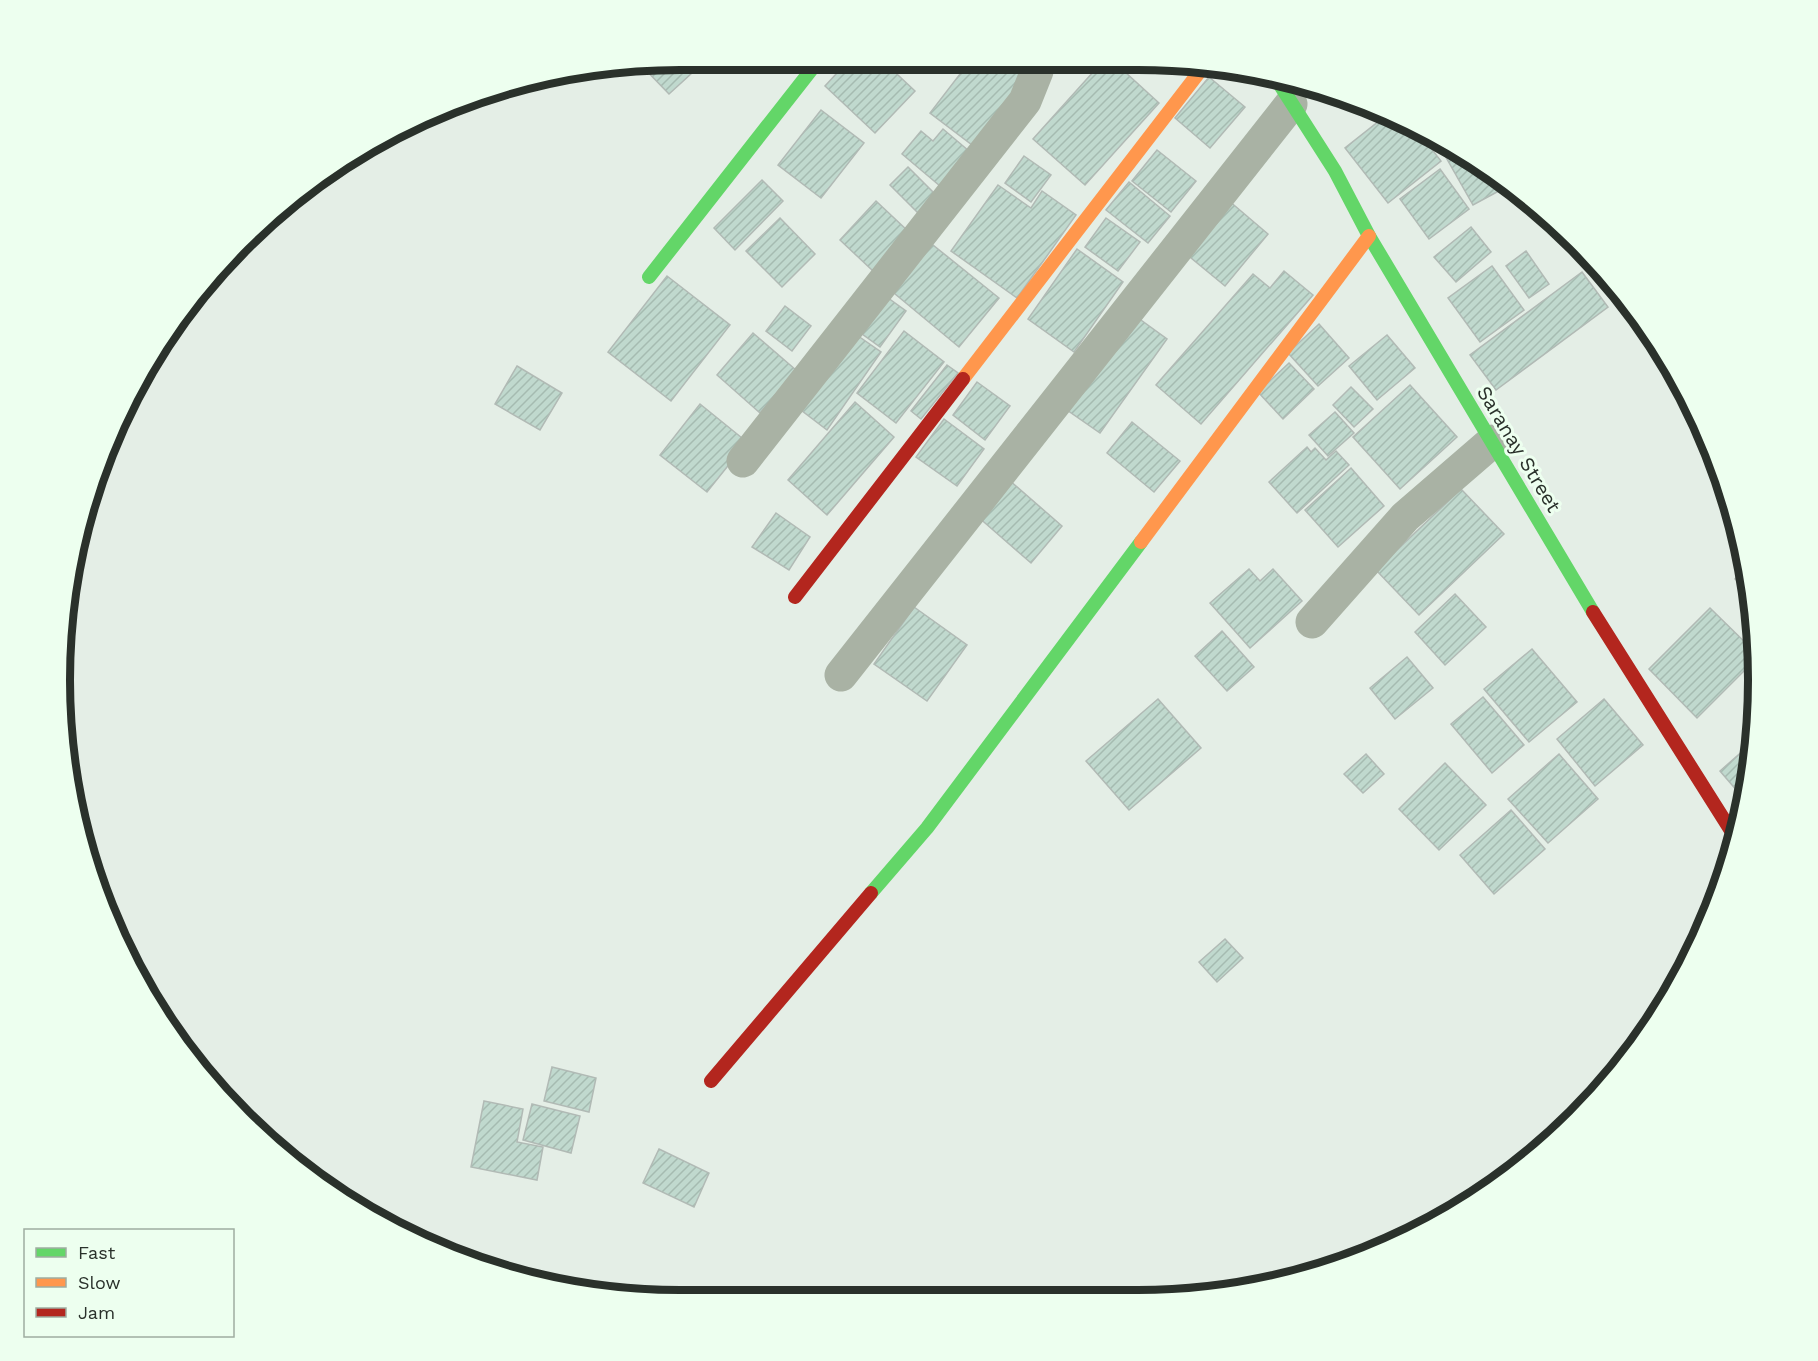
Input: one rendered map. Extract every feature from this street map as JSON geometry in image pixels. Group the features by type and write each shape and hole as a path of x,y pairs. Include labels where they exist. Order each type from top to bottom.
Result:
{"street":[{"path":"649,277 811,70"},
{"path":"743,461 1025,101 1037,70"},
{"path":"795,597 1198,74"},
{"path":"842,675 1283,91"},
{"name":"Saranay Street","path":"1283,91 1335,171 1369,236 1587,603 1729,828"},
{"path":"711,1081 927,828 1369,236"},
{"path":"1312,622 1405,517 1492,441"}],"building":[{"path":"695,70 669,94 647,72"},
{"path":"840,70 893,70 915,91 875,133 825,86"},
{"path":"963,70 1015,70 1028,80 976,148 930,113"},
{"path":"1095,70 1123,70 1159,103 1085,185 1033,139"},
{"path":"1209,77 1245,107 1210,148 1175,118"},
{"path":"821,110 864,143 821,198 778,165"},
{"path":"1379,121 1428,144 1441,161 1388,203 1345,148"},
{"path":"943,129 969,151 940,186 902,154 921,131 933,141"},
{"path":"1157,150 1196,181 1171,212 1132,181"},
{"path":"1444,153 1500,190 1473,205"},
{"path":"1024,156 1051,175 1031,202 1005,183"},
{"path":"908,167 939,198 921,216 890,185"},
{"path":"1440,169 1469,209 1429,239 1400,199"},
{"path":"762,180 783,201 735,250 714,228"},
{"path":"1129,182 1170,216 1148,243 1106,210"},
{"path":"998,185 1031,208 1042,191 1076,215 1017,298 951,251"},
{"path":"1228,200 1268,234 1225,286 1185,253"},
{"path":"876,201 909,232 873,271 840,240"},
{"path":"780,218 815,254 782,287 746,251"},
{"path":"1106,218 1140,242 1118,271 1085,247"},
{"path":"1471,227 1491,252 1456,282 1434,257"},
{"path":"928,241 999,298 959,347 889,289"},
{"path":"1077,249 1123,282 1074,352 1028,319"},
{"path":"1526,251 1549,284 1529,298 1506,266"},
{"path":"1492,266 1524,310 1480,342 1448,298"},
{"path":"1284,271 1313,295 1201,424 1156,385 1253,274 1270,288"},
{"path":"1582,272 1608,307 1496,390 1470,355"},
{"path":"667,276 730,325 671,401 608,352"},
{"path":"884,295 906,311 880,347 858,331"},
{"path":"785,306 811,326 792,351 766,331"},
{"path":"1134,315 1167,339 1100,433 1067,410"},
{"path":"1319,324 1349,358 1318,386 1288,353"},
{"path":"851,331 881,352 827,430 797,407"},
{"path":"904,331 944,362 896,423 857,393"},
{"path":"753,333 796,370 760,413 717,375"},
{"path":"1387,335 1415,368 1377,400 1349,366"},
{"path":"1289,363 1314,389 1283,419 1258,392"},
{"path":"947,365 958,373 921,419 911,411"},
{"path":"517,366 562,393 540,430 495,404"},
{"path":"977,382 1010,406 985,440 953,415"},
{"path":"1410,385 1457,437 1400,489 1353,437"},
{"path":"1351,387 1373,409 1354,427 1333,405"},
{"path":"855,402 894,437 827,515 788,480"},
{"path":"700,404 747,442 707,492 660,455"},
{"path":"1335,412 1354,433 1328,456 1309,435"},
{"path":"944,419 984,449 957,486 916,457"},
{"path":"1132,422 1180,461 1154,492 1107,453"},
{"path":"1307,447 1311,452 1315,448 1326,460 1336,451 1349,465 1297,513 1269,482"},
{"path":"1351,468 1384,506 1338,547 1305,510"},
{"path":"1009,480 1062,526 1031,563 977,516"},
{"path":"1461,489 1504,534 1419,615 1376,570"},
{"path":"776,513 810,537 789,570 752,547"},
{"path":"1249,569 1260,581 1273,569 1302,601 1250,648 1210,603"},
{"path":"1455,594 1486,627 1445,665 1415,632"},
{"path":"914,607 967,645 927,701 874,664"},
{"path":"1710,608 1746,643 1747,668 1697,718 1649,669"},
{"path":"1222,631 1254,667 1227,691 1195,656"},
{"path":"1532,649 1577,702 1529,742 1484,689"},
{"path":"1407,657 1433,688 1395,719 1370,688"},
{"path":"1483,697 1524,745 1492,773 1451,724"},
{"path":"1158,699 1201,748 1129,810 1086,761"},
{"path":"1604,699 1643,745 1595,786 1557,739"},
{"path":"1743,751 1737,791 1720,771"},
{"path":"1366,754 1384,774 1363,793 1344,774"},
{"path":"1559,754 1598,799 1548,843 1508,799"},
{"path":"1445,763 1486,805 1439,850 1399,809"},
{"path":"1511,810 1545,849 1494,894 1460,855"},
{"path":"1225,939 1243,958 1217,982 1199,962"},
{"path":"552,1067 596,1078 589,1112 544,1101"},
{"path":"484,1101 523,1109 517,1142 543,1147 537,1180 471,1167"},
{"path":"532,1104 580,1116 571,1153 523,1140"},
{"path":"659,1149 709,1173 694,1207 643,1183"}],"traffic: fast":[{"path":"649,277 811,70"},
{"path":"1282,88 1335,171 1369,236 1593,612"},
{"path":"871,893 927,828 1141,542"}],"traffic: slow":[{"path":"963,379 1198,74"},
{"path":"1141,542 1369,236"}],"traffic: jam":[{"path":"795,597 963,379"},
{"path":"1593,612 1729,828"},
{"path":"711,1081 871,893"}]}
